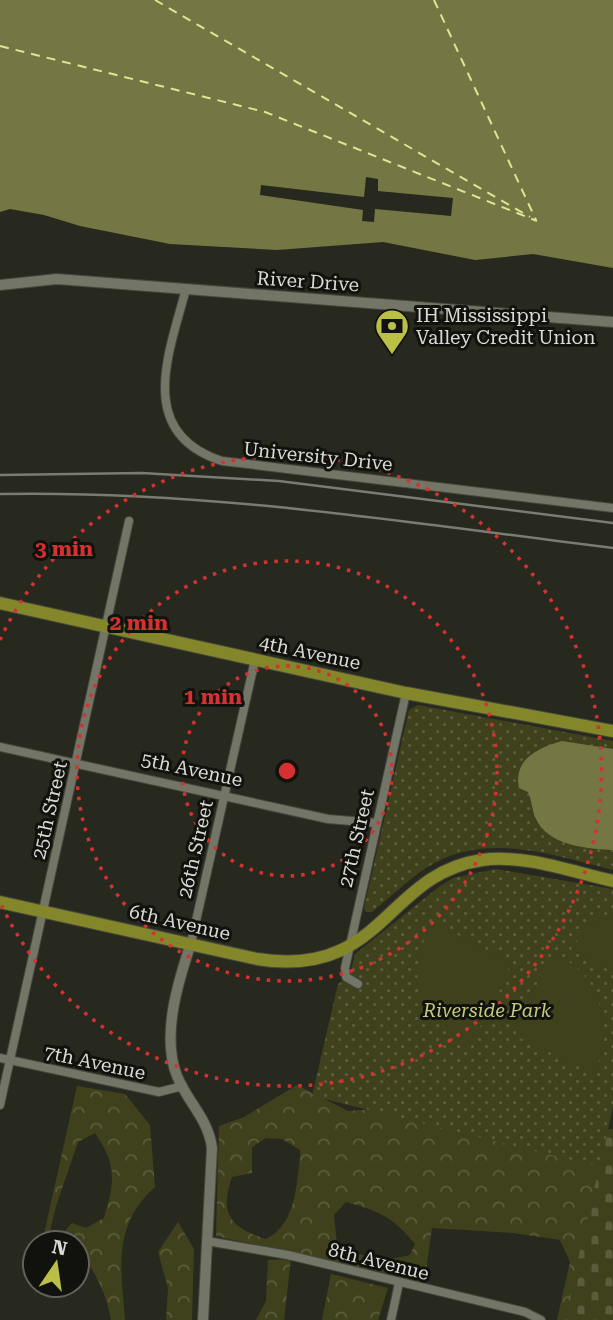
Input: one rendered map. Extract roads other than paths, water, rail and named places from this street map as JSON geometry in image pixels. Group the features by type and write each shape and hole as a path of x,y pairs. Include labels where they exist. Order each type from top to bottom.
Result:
{"main road":[{"name":"4th Avenue","path":"0,603 406,693 613,730"},
{"path":"351,946 423,886 465,864 512,859 613,881"},
{"name":"6th Avenue","path":"0,902 288,962 321,958 351,946"}],"street":[{"name":"River Drive","path":"0,285 57,279 613,322"},
{"name":"University Drive","path":"186,289 166,369 164,401 174,429 184,440 209,457 613,508"},
{"name":"25th Street","path":"0,1105 129,521"},
{"name":"26th Street","path":"183,1086 172,1054 172,1025 256,660"},
{"name":"27th Street","path":"358,984 346,977 345,973 406,693"},
{"name":"5th Avenue","path":"0,747 351,823 376,823"},
{"name":"7th Avenue","path":"0,1058 159,1092 183,1086"},
{"path":"183,1086 208,1126 211,1137 212,1167 203,1320"},
{"name":"8th Avenue","path":"207,1241 288,1255 525,1312 541,1320"},
{"path":"391,1320 398,1283"}],"railway":[{"path":"0,475 142,473 279,481 613,523"},
{"path":"0,494 77,494 231,503 613,548"}],"place":[{"name":"IH Mississippi Valley Credit Union","path":"392,356"}],"park label":[{"name":"Riverside Park","path":"487,1010"}]}
